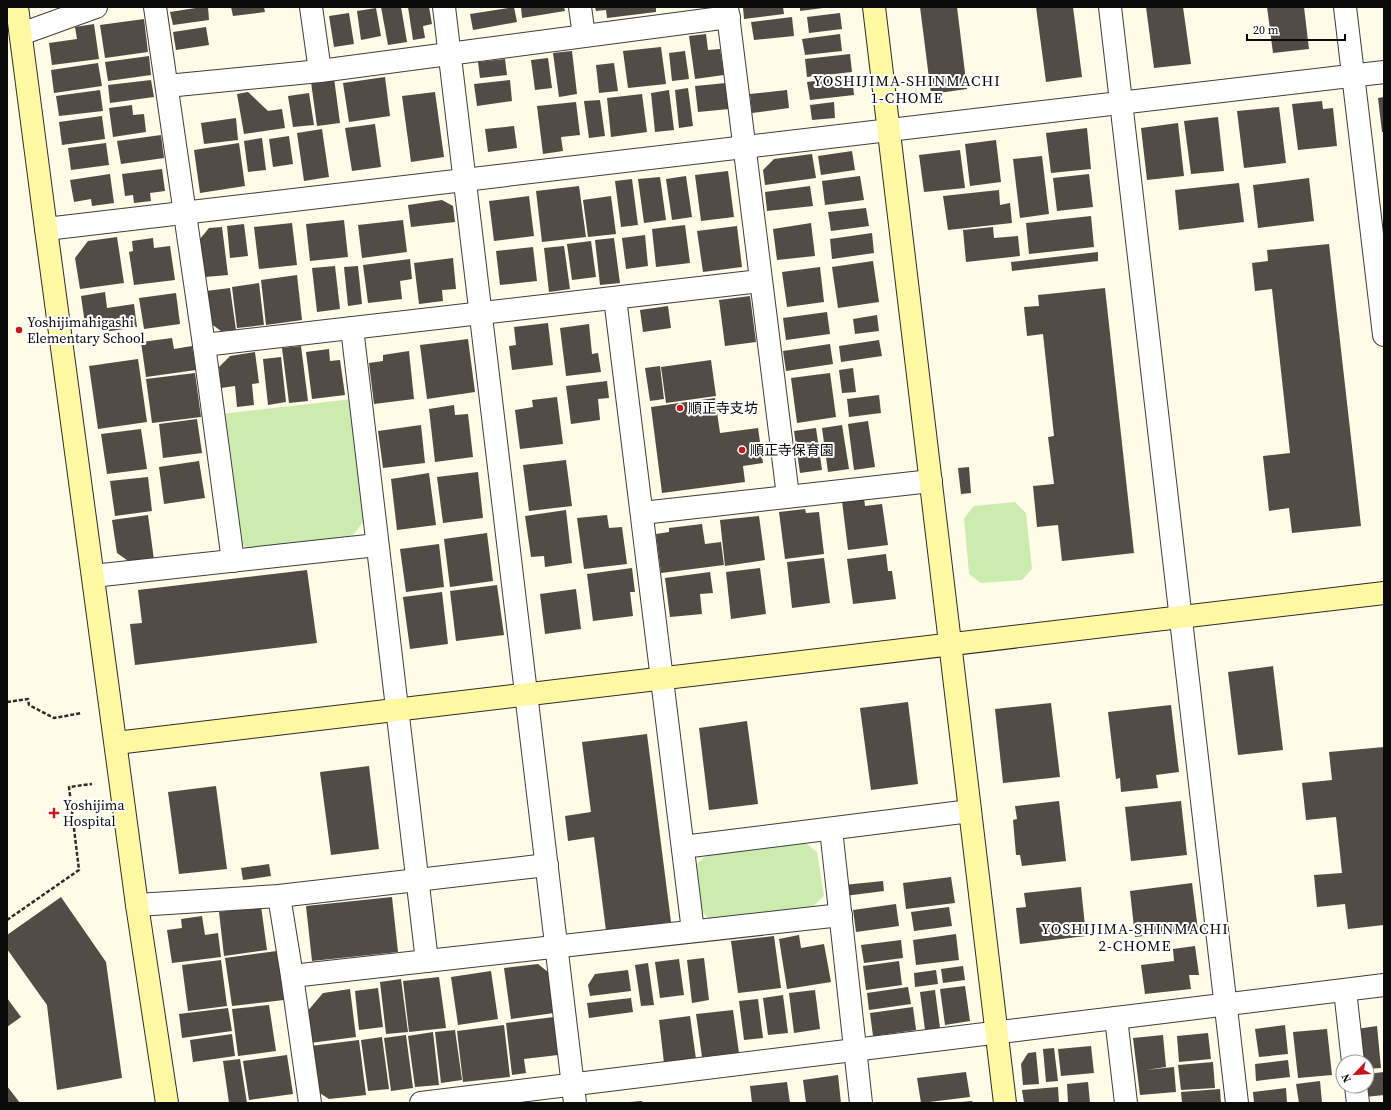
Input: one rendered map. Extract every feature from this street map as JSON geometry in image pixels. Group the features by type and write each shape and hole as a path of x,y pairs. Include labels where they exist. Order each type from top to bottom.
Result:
{"street":[{"path":"17,7 137,905 167,1103"},
{"path":"21,34 96,7"},
{"path":"155,7 204,345 233,561"},
{"path":"311,7 320,71"},
{"path":"444,7 574,1094"},
{"path":"580,7 584,36"},
{"path":"874,7 1005,1103"},
{"path":"1110,7 1237,1103"},
{"path":"1345,7 1384,335"},
{"path":"167,86 320,71 449,54 584,36 728,12 760,281 788,496"},
{"path":"46,229 1384,72"},
{"path":"204,345 760,281"},
{"path":"615,298 693,931"},
{"path":"352,328 427,961"},
{"path":"642,512 931,481"},
{"path":"93,576 377,546"},
{"path":"116,743 1384,593"},
{"path":"683,847 970,811"},
{"path":"831,829 861,1103"},
{"path":"137,905 279,896 547,865"},
{"path":"279,896 310,1103"},
{"path":"292,976 841,915"},
{"path":"421,1103 574,1094 855,1050 1384,985"},
{"path":"1345,990 1352,1054"},
{"path":"1116,1018 1126,1103"}],"path":[{"path":"7,702 28,699 29,705 54,718 83,713"},
{"path":"7,920 79,870 69,787 93,784"}],"green space":[{"path":"352,399 366,518 352,537 246,548 239,539 221,414"},
{"path":"1015,502 1026,513 1032,569 1022,580 981,583 969,574 964,518 974,506"},
{"path":"800,839 817,852 824,896 809,910 714,925 701,910 697,864 711,851"}],"building":[{"path":"208,7 209,20 173,25 170,12"},
{"path":"231,7 264,7 265,12 233,16"},
{"path":"381,7 401,7 407,42 388,45"},
{"path":"408,7 429,7 432,24 423,26 425,38 413,40"},
{"path":"514,7 517,22 473,30 470,14"},
{"path":"521,7 564,7 565,11 522,18"},
{"path":"595,7 656,7 656,12 607,18 606,10 596,11"},
{"path":"743,7 783,7 784,14 744,19"},
{"path":"800,7 823,7 823,8 800,11"},
{"path":"920,7 957,7 967,89 931,94"},
{"path":"1036,7 1073,7 1082,77 1046,82"},
{"path":"1146,7 1183,7 1191,64 1154,68"},
{"path":"1267,7 1304,7 1309,49 1273,53"},
{"path":"376,8 381,36 361,40 357,11"},
{"path":"349,13 354,44 334,47 329,16"},
{"path":"840,13 842,29 809,33 807,17"},
{"path":"792,17 794,36 754,40 751,22"},
{"path":"144,19 148,52 105,58 100,25"},
{"path":"94,24 99,59 52,65 49,43 77,39 75,27"},
{"path":"206,27 209,45 176,50 173,32"},
{"path":"706,34 708,50 720,49 724,75 695,79 689,36"},
{"path":"840,34 842,51 805,55 802,39"},
{"path":"661,47 666,84 628,88 623,51"},
{"path":"572,51 577,94 559,97 553,53"},
{"path":"685,51 689,79 672,81 669,53"},
{"path":"850,54 852,72 807,77 805,59"},
{"path":"149,56 151,75 108,81 105,62"},
{"path":"548,58 552,88 535,90 531,60"},
{"path":"505,59 507,75 480,78 478,62"},
{"path":"98,63 102,86 54,93 51,70"},
{"path":"614,63 618,91 599,93 596,65"},
{"path":"852,76 854,95 810,100 807,82"},
{"path":"385,77 390,116 349,122 343,83"},
{"path":"334,78 340,123 317,126 311,82"},
{"path":"151,80 154,97 110,103 108,85"},
{"path":"510,80 512,101 477,106 474,84"},
{"path":"726,83 729,109 698,112 695,86"},
{"path":"688,88 693,126 679,128 675,90"},
{"path":"100,90 103,111 59,116 56,96"},
{"path":"669,90 674,130 655,132 651,93"},
{"path":"787,90 789,108 752,113 750,94"},
{"path":"248,92 268,111 282,109 285,128 244,134 237,94"},
{"path":"435,92 444,157 411,162 402,96"},
{"path":"309,93 314,125 293,127 288,96"},
{"path":"642,94 647,132 611,137 607,98"},
{"path":"1384,97 1384,132 1382,132 1378,98"},
{"path":"600,100 605,136 589,138 584,101"},
{"path":"1322,101 1323,109 1333,108 1337,146 1298,150 1292,104"},
{"path":"576,102 580,135 561,137 563,151 543,154 537,106"},
{"path":"834,102 835,118 812,120 810,105"},
{"path":"132,105 133,115 144,114 146,132 113,137 109,108"},
{"path":"1279,107 1286,163 1244,168 1237,111"},
{"path":"102,116 105,139 62,145 59,122"},
{"path":"1218,117 1224,171 1191,174 1184,121"},
{"path":"236,118 238,140 204,144 201,123"},
{"path":"1178,123 1184,176 1147,180 1141,128"},
{"path":"375,124 381,167 352,171 345,128"},
{"path":"514,126 517,148 488,152 485,129"},
{"path":"1087,128 1091,169 1051,173 1046,133"},
{"path":"322,129 329,177 304,181 297,133"},
{"path":"161,135 164,158 121,164 117,141"},
{"path":"289,136 293,164 273,167 269,139"},
{"path":"262,138 266,170 248,172 244,141"},
{"path":"996,140 1001,182 970,186 965,144"},
{"path":"106,143 109,165 71,170 68,148"},
{"path":"239,143 245,186 200,193 194,150"},
{"path":"960,150 965,188 924,192 919,155"},
{"path":"852,151 855,170 821,175 818,156"},
{"path":"812,154 816,178 765,185 763,170 774,159"},
{"path":"1042,156 1049,214 1020,218 1013,159"},
{"path":"162,169 165,191 150,193 151,201 134,203 133,195 125,196 122,174"},
{"path":"728,171 734,217 701,221 695,175"},
{"path":"110,174 114,203 92,206 91,199 74,202 70,180"},
{"path":"1089,174 1093,207 1057,211 1053,178"},
{"path":"686,176 692,217 672,220 666,179"},
{"path":"860,176 864,200 825,205 822,181"},
{"path":"660,177 666,220 644,223 638,179"},
{"path":"1309,178 1314,221 1258,228 1253,185"},
{"path":"632,179 638,225 621,227 615,181"},
{"path":"1239,183 1244,222 1179,230 1175,190"},
{"path":"579,186 586,237 542,242 536,191"},
{"path":"810,186 813,206 767,211 765,192"},
{"path":"999,190 1000,205 1010,203 1012,223 948,230 943,196"},
{"path":"529,196 534,236 494,241 489,201"},
{"path":"611,196 616,234 588,237 583,200"},
{"path":"442,200 453,206 455,222 411,227 408,205"},
{"path":"866,208 869,226 831,231 828,212"},
{"path":"1091,216 1094,247 1029,254 1026,223"},
{"path":"344,220 348,257 310,261 306,224"},
{"path":"403,220 407,252 362,258 358,225"},
{"path":"292,223 297,265 259,269 254,227"},
{"path":"811,223 815,256 777,260 773,229"},
{"path":"244,224 248,256 230,258 227,226"},
{"path":"685,225 690,263 656,267 652,229"},
{"path":"737,226 742,267 703,272 697,231"},
{"path":"222,227 228,275 205,277 200,239 209,228"},
{"path":"993,227 994,238 1018,236 1020,256 966,262 963,230"},
{"path":"872,233 874,253 832,259 830,239"},
{"path":"645,235 648,266 626,269 622,238"},
{"path":"117,237 124,283 80,289 75,258 88,241"},
{"path":"153,238 154,248 170,246 175,280 134,285 129,252 133,251 132,241"},
{"path":"614,238 620,283 600,285 595,240"},
{"path":"591,241 596,277 572,280 567,244"},
{"path":"1329,244 1361,526 1292,533 1289,508 1269,511 1263,456 1290,453 1272,289 1255,291 1252,263 1268,261 1267,250"},
{"path":"564,246 570,289 549,292 544,248"},
{"path":"533,247 537,281 500,285 496,251"},
{"path":"1098,252 1098,261 1012,271 1011,262"},
{"path":"453,258 456,289 442,290 443,301 419,304 414,263"},
{"path":"410,259 412,279 400,281 402,299 368,303 363,265"},
{"path":"873,261 879,302 838,308 832,267"},
{"path":"335,266 340,309 317,312 312,268"},
{"path":"358,266 362,304 348,306 344,267"},
{"path":"820,267 824,302 787,307 782,272"},
{"path":"297,275 302,320 266,325 261,280"},
{"path":"259,283 264,325 237,328 232,287"},
{"path":"230,288 236,330 221,331 210,323 206,291"},
{"path":"1105,288 1134,553 1062,561 1058,525 1037,527 1033,486 1054,484 1048,437 1054,436 1043,334 1027,336 1024,307 1039,306 1038,295"},
{"path":"105,292 107,308 134,304 137,327 104,332 103,321 85,324 81,296"},
{"path":"176,293 180,324 144,329 139,298"},
{"path":"750,296 756,342 725,346 719,300"},
{"path":"668,306 671,328 643,332 640,310"},
{"path":"827,312 830,334 786,340 783,318"},
{"path":"877,315 879,331 855,334 853,319"},
{"path":"548,323 553,365 512,370 509,346 516,345 514,327"},
{"path":"589,324 592,354 598,353 601,372 566,376 560,328"},
{"path":"172,338 174,349 192,346 196,370 146,377 141,342"},
{"path":"468,339 475,392 427,399 420,345"},
{"path":"879,340 882,356 841,362 839,346"},
{"path":"830,344 833,364 786,371 783,351"},
{"path":"301,346 308,401 289,403 282,348"},
{"path":"329,349 330,361 340,360 345,395 312,399 306,352"},
{"path":"409,351 414,399 374,404 369,363 383,361 383,355"},
{"path":"255,352 259,383 252,384 254,405 237,407 235,386 221,388 219,367 230,356"},
{"path":"281,357 286,402 268,405 263,359"},
{"path":"138,359 147,422 98,429 89,366"},
{"path":"711,360 716,396 666,403 661,367"},
{"path":"660,366 664,399 650,401 645,368"},
{"path":"853,368 856,392 842,393 839,370"},
{"path":"195,373 201,417 152,423 146,379"},
{"path":"830,373 836,417 797,423 791,378"},
{"path":"607,381 609,398 598,399 600,420 571,424 566,386"},
{"path":"879,395 881,413 849,417 847,399"},
{"path":"557,397 563,444 520,449 515,410 533,407 532,400"},
{"path":"715,398 720,433 758,428 763,463 743,466 745,482 662,493 651,407"},
{"path":"454,405 455,415 468,414 473,457 435,462 429,409"},
{"path":"197,419 202,453 163,458 159,424"},
{"path":"868,421 875,467 854,470 848,424"},
{"path":"421,425 425,463 383,468 378,431"},
{"path":"842,425 849,469 828,472 822,428"},
{"path":"816,428 822,470 800,473 794,431"},
{"path":"141,429 147,469 107,474 101,434"},
{"path":"566,460 572,506 529,511 523,465"},
{"path":"199,461 205,498 164,504 159,467"},
{"path":"969,467 971,493 961,494 958,468"},
{"path":"478,472 483,518 443,523 437,477"},
{"path":"429,473 436,525 397,530 391,479"},
{"path":"148,477 152,511 115,516 110,481"},
{"path":"864,498 865,506 882,504 888,545 848,550 842,501"},
{"path":"805,509 806,513 819,512 824,554 785,559 779,512"},
{"path":"566,510 572,563 545,567 544,556 531,557 525,516"},
{"path":"148,515 154,560 131,563 117,553 112,520"},
{"path":"607,515 609,528 622,527 627,564 584,569 577,518"},
{"path":"759,516 765,560 725,566 720,520"},
{"path":"702,524 705,544 721,542 724,565 661,573 656,534 669,532 669,528"},
{"path":"487,533 493,581 450,587 444,539"},
{"path":"439,544 444,587 406,592 400,549"},
{"path":"886,554 888,571 892,571 896,599 853,604 847,559"},
{"path":"824,558 830,603 792,608 787,562"},
{"path":"632,568 635,592 630,592 633,616 593,621 587,574"},
{"path":"760,568 766,614 731,619 726,572"},
{"path":"307,570 317,643 135,665 130,624 142,623 138,590"},
{"path":"710,572 713,593 700,594 702,614 670,617 665,578"},
{"path":"497,585 504,635 456,641 450,591"},
{"path":"576,589 581,629 545,634 540,594"},
{"path":"442,592 448,644 410,649 403,597"},
{"path":"1273,666 1283,750 1238,755 1228,672"},
{"path":"908,702 918,784 871,790 860,708"},
{"path":"1051,703 1060,777 1003,783 995,709"},
{"path":"1171,705 1179,772 1156,775 1158,788 1121,792 1120,778 1116,779 1108,712"},
{"path":"747,721 758,804 709,810 699,728"},
{"path":"647,734 671,922 606,931 594,837 568,841 565,816 591,812 582,742"},
{"path":"1384,747 1384,925 1348,929 1345,904 1317,907 1314,875 1342,873 1336,817 1306,820 1302,783 1332,780 1329,752"},
{"path":"369,766 379,849 331,855 320,772"},
{"path":"216,786 227,869 179,874 168,792"},
{"path":"1059,801 1066,861 1022,866 1020,855 1016,855 1013,820 1017,819 1015,806"},
{"path":"1181,801 1187,855 1131,861 1125,807"},
{"path":"269,864 271,876 243,880 241,868"},
{"path":"951,877 955,903 906,909 903,883"},
{"path":"883,881 884,891 845,896 844,885"},
{"path":"1192,883 1198,930 1135,937 1130,891"},
{"path":"1081,887 1086,936 1020,944 1016,908 1026,907 1024,893"},
{"path":"61,897 106,962 122,1078 57,1090 47,1005 7,949 7,935"},
{"path":"392,897 398,952 312,961 306,906"},
{"path":"896,904 899,926 856,932 853,910"},
{"path":"261,906 267,950 224,956 219,912"},
{"path":"949,907 952,926 914,931 911,912"},
{"path":"202,916 205,935 218,933 221,957 172,963 167,930 182,928 181,919"},
{"path":"956,934 959,960 916,965 913,940"},
{"path":"799,935 801,948 824,944 831,982 787,989 779,939"},
{"path":"774,936 781,988 738,993 731,941"},
{"path":"901,940 903,958 864,963 861,945"},
{"path":"1195,946 1199,975 1189,975 1191,989 1145,994 1141,965 1174,961 1173,949"},
{"path":"277,951 284,1000 232,1006 225,958"},
{"path":"704,958 709,1000 692,1003 687,960"},
{"path":"679,959 684,995 660,998 655,962"},
{"path":"221,960 227,1006 188,1011 182,965"},
{"path":"899,961 902,985 866,990 863,966"},
{"path":"648,963 654,1005 641,1006 635,965"},
{"path":"538,964 548,972 554,1013 511,1019 504,968"},
{"path":"963,966 965,980 943,983 941,969"},
{"path":"628,970 631,991 590,996 588,985 595,974"},
{"path":"936,970 938,984 915,987 914,973"},
{"path":"491,971 498,1019 458,1025 451,977"},
{"path":"439,977 446,1028 409,1032 403,981"},
{"path":"401,979 408,1032 386,1034 380,982"},
{"path":"965,986 970,1021 945,1025 940,989"},
{"path":"908,987 911,1004 869,1010 867,993"},
{"path":"378,988 383,1027 359,1030 355,991"},
{"path":"350,989 356,1037 310,1043 306,1013 323,993"},
{"path":"815,990 820,1029 794,1033 789,993"},
{"path":"935,990 940,1028 925,1030 920,992"},
{"path":"783,995 788,1033 768,1035 763,998"},
{"path":"7,998 21,1017 7,1027"},
{"path":"631,998 633,1012 589,1018 587,1003"},
{"path":"758,999 763,1038 744,1040 739,1001"},
{"path":"269,1005 276,1051 238,1056 232,1009"},
{"path":"913,1007 916,1030 873,1036 870,1013"},
{"path":"228,1008 232,1031 182,1038 179,1014"},
{"path":"733,1010 739,1053 702,1057 696,1014"},
{"path":"690,1016 696,1059 664,1063 659,1020"},
{"path":"554,1017 558,1055 524,1059 526,1073 512,1075 506,1023"},
{"path":"504,1025 510,1077 463,1082 457,1031"},
{"path":"1285,1025 1288,1054 1259,1057 1255,1029"},
{"path":"1377,1026 1381,1068 1375,1068 1375,1054 1358,1054 1356,1029"},
{"path":"1327,1029 1332,1075 1298,1078 1293,1032"},
{"path":"455,1030 462,1080 441,1083 435,1032"},
{"path":"433,1032 439,1085 415,1087 408,1036"},
{"path":"1208,1033 1211,1059 1179,1062 1177,1036"},
{"path":"232,1034 235,1056 193,1062 190,1040"},
{"path":"406,1035 413,1088 391,1091 384,1038"},
{"path":"1163,1035 1166,1067 1146,1070 1174,1067 1176,1092 1140,1095 1133,1038"},
{"path":"382,1037 389,1089 368,1091 361,1040"},
{"path":"359,1040 366,1095 329,1099 315,1090 310,1046"},
{"path":"1091,1046 1094,1073 1061,1076 1058,1049"},
{"path":"1054,1048 1058,1081 1046,1082 1043,1049"},
{"path":"1036,1052 1039,1084 1023,1085 1021,1064 1028,1053"},
{"path":"287,1055 293,1094 249,1100 243,1061"},
{"path":"240,1059 247,1103 229,1103 223,1061"},
{"path":"1288,1060 1290,1077 1256,1081 1255,1064"},
{"path":"1213,1062 1215,1088 1181,1090 1178,1065"},
{"path":"966,1072 970,1097 921,1103 917,1078"},
{"path":"1384,1072 1384,1095 1365,1097 1366,1094 1375,1094 1375,1073"},
{"path":"838,1075 841,1103 806,1103 803,1080"},
{"path":"1320,1081 1322,1103 1299,1103 1296,1084"},
{"path":"787,1082 790,1103 752,1103 750,1086"},
{"path":"1088,1082 1090,1103 1068,1103 1067,1084"},
{"path":"7,1086 20,1103 7,1103"},
{"path":"1058,1087 1059,1103 1024,1103 1022,1090"},
{"path":"1286,1088 1287,1103 1254,1103 1253,1092"},
{"path":"1220,1089 1221,1103 1182,1103 1181,1092"},
{"path":"642,1101 643,1103 630,1103 630,1102"},
{"path":"972,1101 973,1103 961,1103 961,1102"}],"place":[{"name":"Yoshijimahigashi Elementary School","path":"19,330"},
{"name":"順正寺支坊","path":"680,408"},
{"name":"順正寺保育園","path":"742,450"},
{"name":"Yoshijima Hospital","path":"54,813"}],"district":[{"name":"YOSHIJIMA-SHINMACHI 1-CHOME","path":"907,90"},
{"name":"YOSHIJIMA-SHINMACHI 2-CHOME","path":"1135,938"}]}
